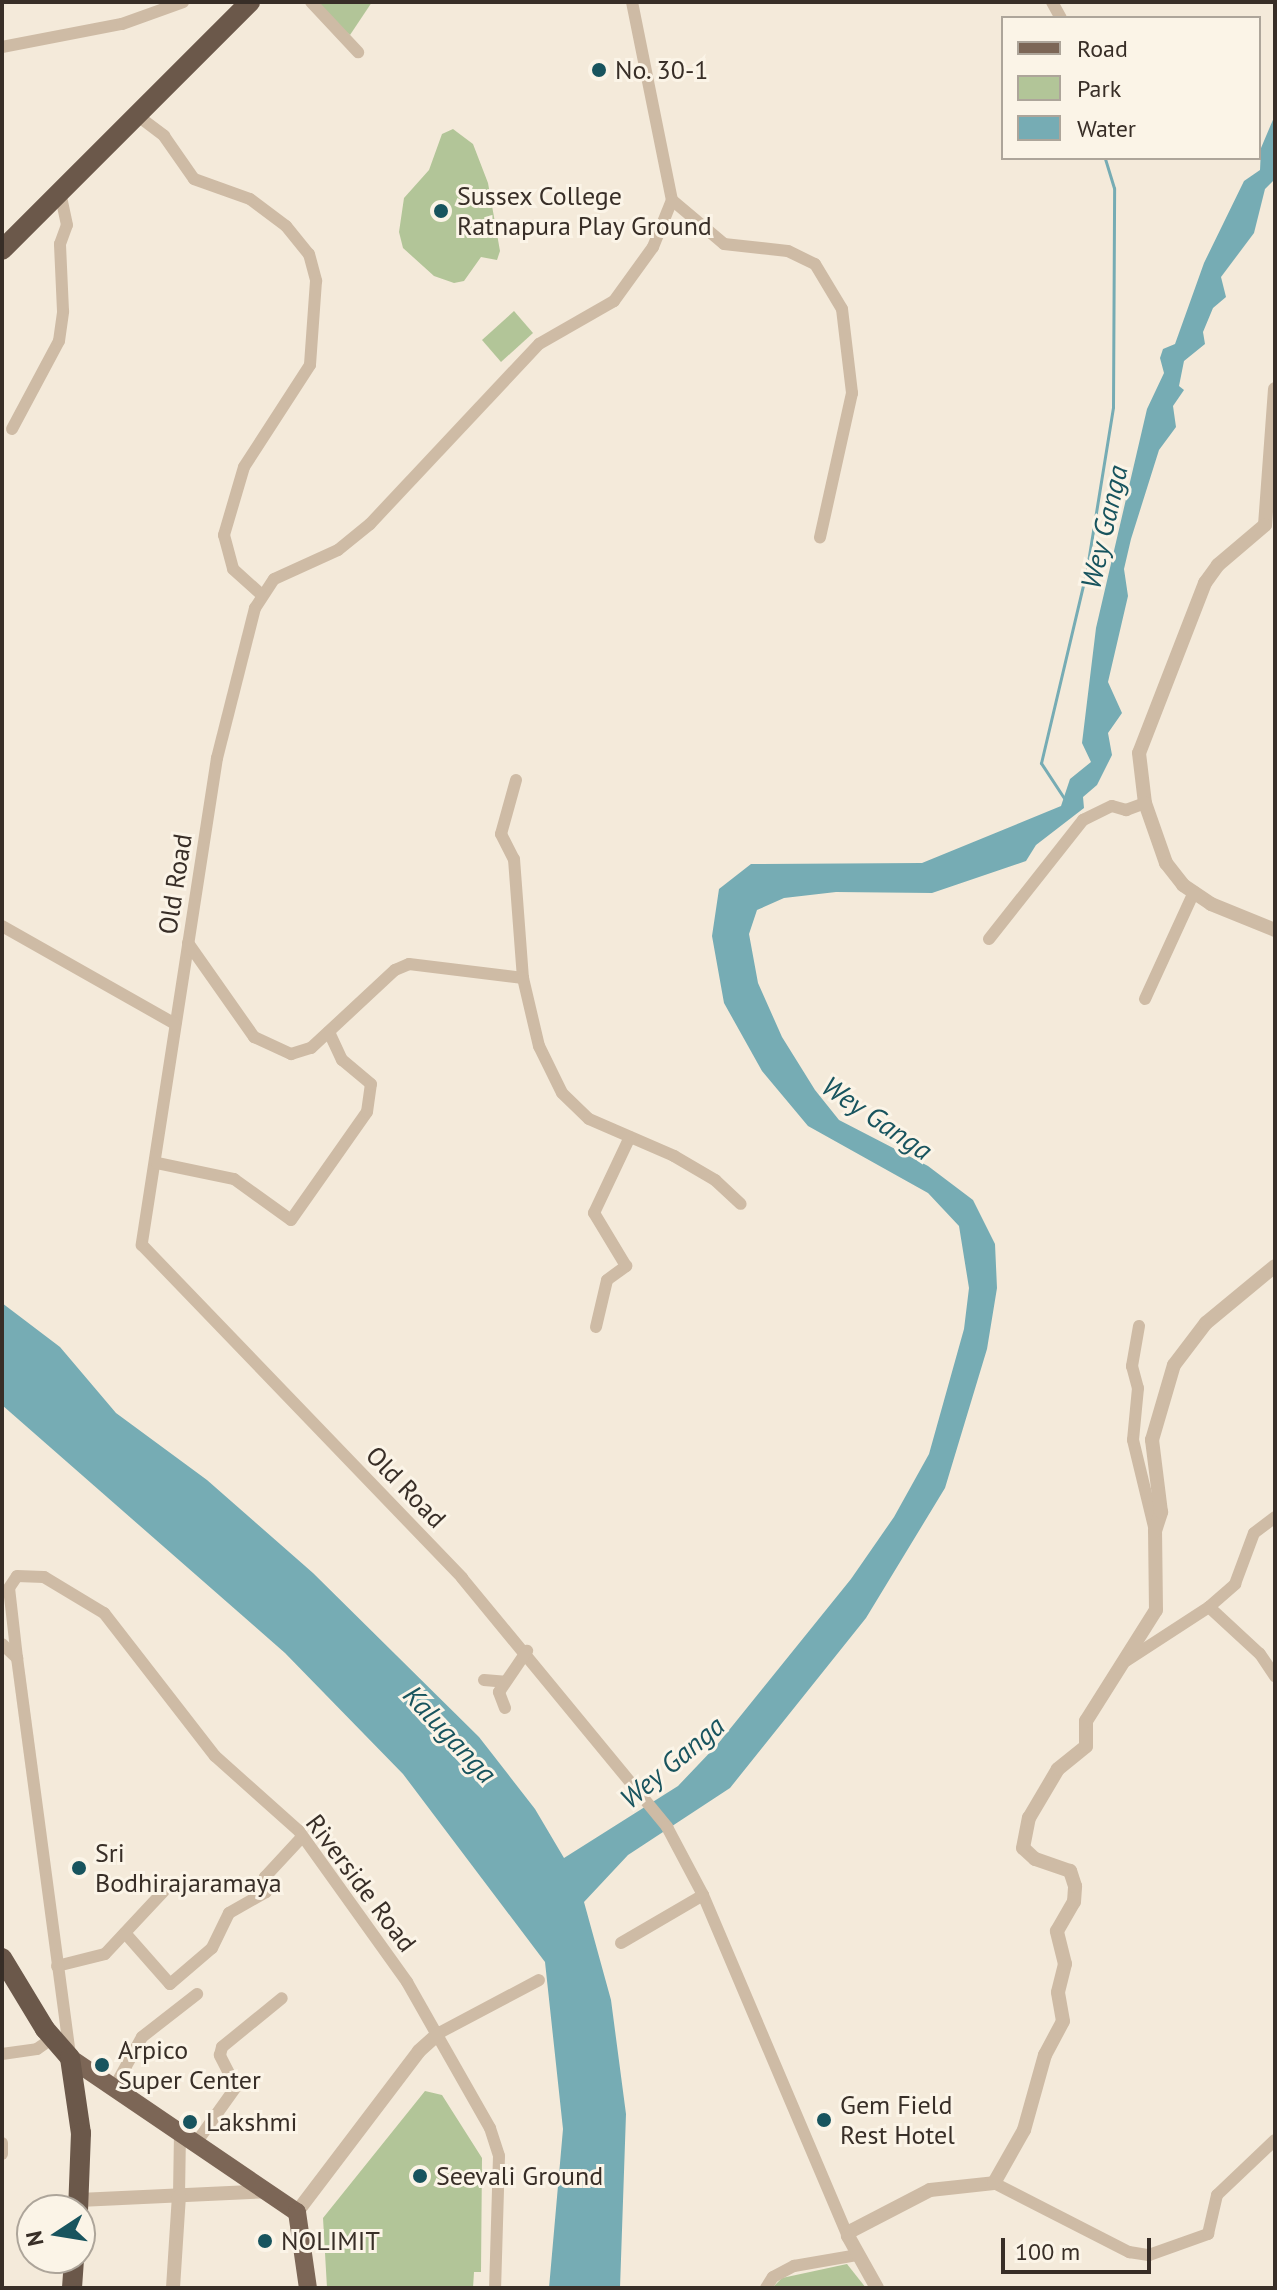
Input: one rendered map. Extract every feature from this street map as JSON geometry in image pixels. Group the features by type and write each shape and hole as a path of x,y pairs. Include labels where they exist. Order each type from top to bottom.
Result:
{"highway":[{"path":"2,250 134,113 250,2"},
{"path":"2,1958 53,2038 70,2058 81,2133 79,2194"}],"main road":[{"path":"70,2058 297,2212 308,2288"}],"street":[{"path":"2,47 122,24 183,2"},
{"path":"311,2 358,52"},
{"path":"134,113 164,136 194,179 250,199 286,226 309,254 316,281 310,365 244,467 224,535 233,569 261,594 274,579 338,550 370,524 539,344 614,301 653,247 672,200 632,2"},
{"path":"12,429 59,341 60,244 67,225 60,191"},
{"path":"672,200 724,244 788,251 815,264 842,309 852,393 820,537"},
{"path":"1275,389 1265,525 1218,565 1205,583 1145,728 1139,753 1145,803 1166,863 1194,892 1275,930"},
{"name":"Old Road","path":"261,594 217,758 142,1245 448,1562 527,1651 667,1827 703,1895 848,2236"},
{"path":"516,780 501,834 514,859 523,978 539,1046 562,1093 589,1119 715,1180 741,1204"},
{"path":"989,939 1083,820 1112,806 1126,810 1145,803"},
{"path":"1145,999 1194,892"},
{"path":"2,926 175,1024"},
{"path":"188,943 254,1037 291,1054 311,1048 395,970 409,964 523,978"},
{"path":"157,1163 234,1179 291,1220 367,1112 371,1084 342,1060 329,1032"},
{"path":"596,1327 607,1280 626,1266 594,1213 630,1137"},
{"path":"994,2183 1020,2141 1045,2055 1063,2021 1058,1992 1065,1964 1057,1931 1074,1902 1075,1886 1070,1871 1035,1859 1023,1848 1029,1818 1058,1769 1086,1746 1086,1721 1156,1610 1155,1531 1160,1485 1152,1440 1174,1365 1206,1323 1275,1266"},
{"path":"1139,1326 1132,1366 1138,1388 1133,1440 1155,1531"},
{"path":"1126,1661 1209,1607 1235,1584 1254,1533 1275,1517"},
{"name":"Riverside Road","path":"17,1658 9,1588 17,1576 44,1577 104,1613 215,1756 302,1837 439,2033 490,2128 499,2156 495,2288"},
{"path":"1209,1607 1260,1654 1275,1676"},
{"path":"2,1644 17,1658 70,2058"},
{"path":"505,1708 499,1692 527,1651"},
{"path":"484,1680 505,1682"},
{"path":"125,1933 170,1984 212,1948 229,1913 266,1892 265,1877 302,1837"},
{"path":"57,1966 105,1954 164,1891"},
{"path":"621,1943 703,1895"},
{"path":"297,2212 419,2051 439,2033 539,1980"},
{"path":"114,2088 142,2037 197,1994"},
{"path":"173,2288 179,2196 188,2138 236,2087 220,2055 222,2047 282,1998"},
{"path":"2,2054 37,2049 53,2038"},
{"path":"877,2288 848,2236 864,2221 930,2190 994,2183 1129,2252 1149,2255 1208,2234 1217,2195 1275,2140"},
{"path":"2,2143 2,2154"},
{"path":"96,2203 267,2191"},
{"path":"766,2288 773,2277 794,2266 858,2255"}],"green space":[{"path":"309,2 372,2 350,35"},
{"path":"453,129 473,144 488,183 500,251 497,260 481,257 464,281 454,283 434,276 403,248 399,232 404,198 429,170 442,134"},
{"path":"514,311 533,333 501,362 482,340"},
{"name":"Seevali Ground","path":"425,2091 442,2095 482,2158 481,2272 474,2272 473,2288 327,2288 323,2218"},
{"path":"847,2264 866,2288 772,2288 782,2278"}],"water":[{"name":"Kaluganga","path":"1275,115 1275,179 1265,189 1254,233 1221,277 1226,297 1213,308 1203,332 1205,344 1184,361 1179,386 1184,390 1173,406 1176,427 1159,450 1131,539 1124,569 1128,596 1108,682 1122,713 1108,733 1112,755 1097,785 1083,797 1084,808 1036,845 1026,861 932,893 836,892 784,898 757,910 749,934 758,983 782,1037 815,1090 839,1120 928,1166 973,1200 995,1244 997,1288 987,1349 945,1488 866,1618 730,1788 628,1855 584,1902 611,2000 626,2114 620,2288 549,2288 563,2129 545,1962 403,1774 285,1653 2,1405 2,1303 60,1347 116,1413 207,1480 313,1573 479,1737 535,1809 564,1858 678,1786 717,1745 851,1579 894,1517 929,1454 964,1329 969,1288 959,1226 928,1193 808,1126 762,1071 724,1003 712,936 719,889 751,864 922,863 1061,806 1070,779 1091,762 1082,743 1096,628 1147,409 1164,373 1160,358 1163,349 1175,344 1204,263 1244,181 1260,170 1261,148"}],"waterway":[{"name":"Wey Ganga","path":"1064,798 1041,763 1087,568 1113,407 1114,188 1106,160"}],"place":[{"name":"No. 30-1","path":"599,70"},
{"name":"Sussex College Ratnapura Play Ground","path":"441,211"},
{"name":"Sri Bodhirajaramaya","path":"79,1868"},
{"name":"Arpico Super Center","path":"102,2065"},
{"name":"Gem Field Rest Hotel","path":"824,2120"},
{"name":"Lakshmi","path":"190,2122"},
{"name":"Seevali Ground","path":"420,2176"},
{"name":"NOLIMIT","path":"265,2241"}]}
